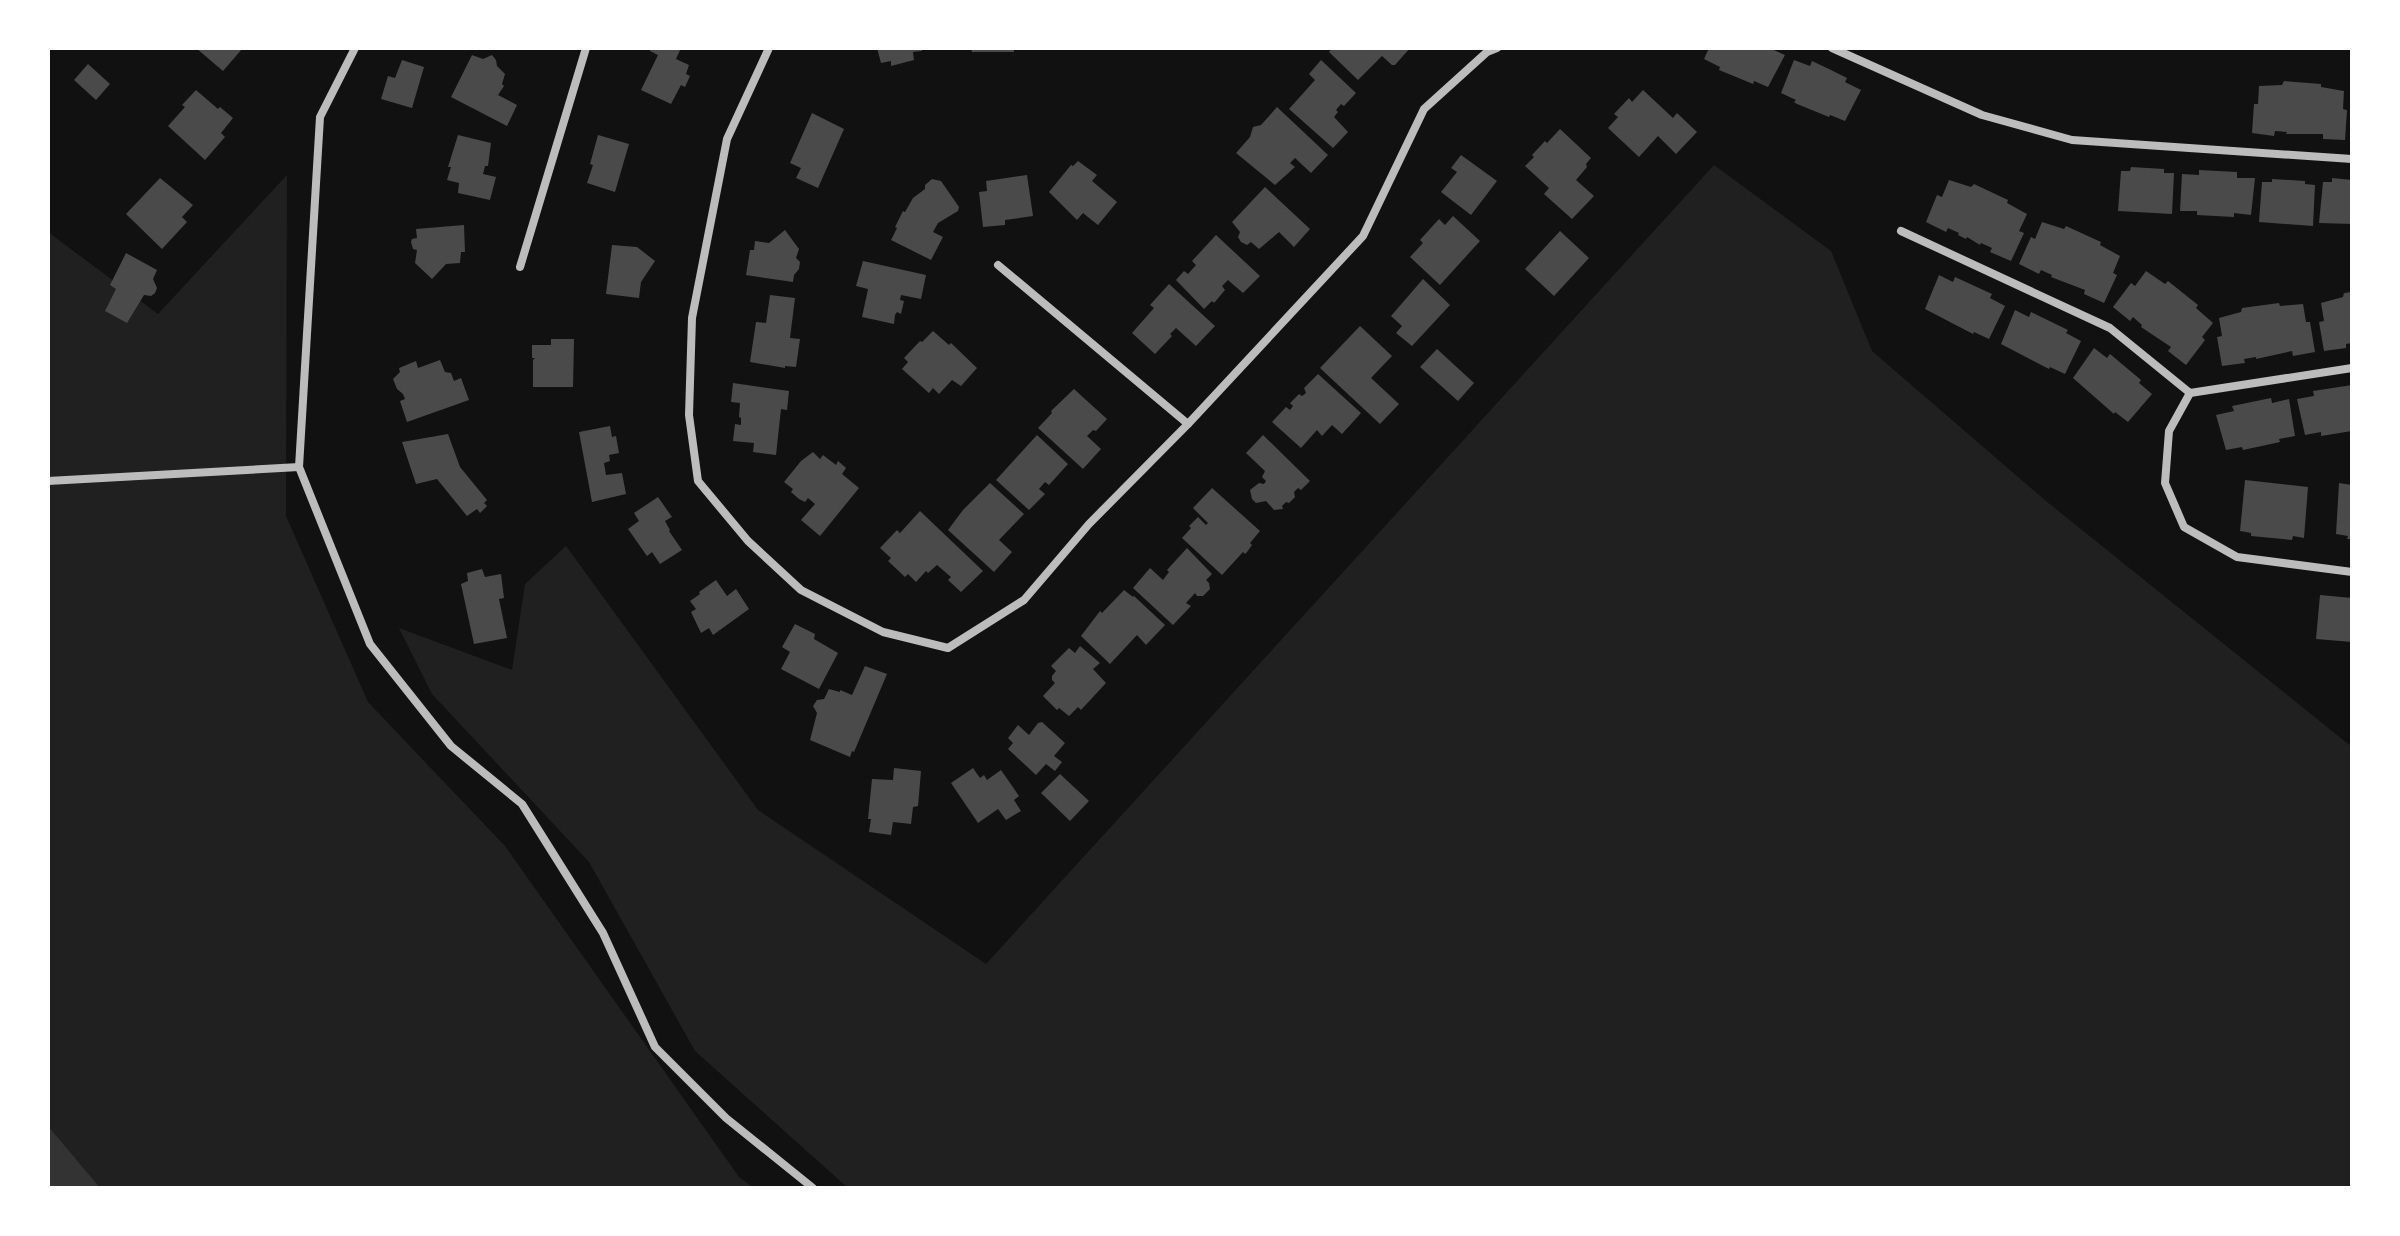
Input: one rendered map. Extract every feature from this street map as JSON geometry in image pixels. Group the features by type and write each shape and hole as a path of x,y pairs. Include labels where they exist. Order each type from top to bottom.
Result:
{"street":[{"path":"355,48 320,117 299,467 370,644 451,746 522,804 603,933 655,1047 726,1118 813,1188"},
{"path":"520,267 586,48"},
{"path":"769,48 727,139 692,318 689,415 698,481 748,541 801,590 883,632 948,648 1024,600 1089,524 1188,424 1363,236 1424,109 1487,52 1497,48"},
{"path":"1832,48 1982,115 2072,140 2352,159"},
{"path":"1901,231 2110,328 2190,393 2352,368"},
{"path":"998,265 1188,424"},
{"path":"2190,393 2169,431 2165,483 2184,527 2237,557 2352,572"},
{"path":"48,481 299,467"}],"shaded area":[{"path":"1714,165 1831,251 1872,351 2046,501 2352,747 2352,1188 848,1188 695,1051 589,862 432,694 399,628 512,670 525,584 566,546 758,810 986,964"},
{"path":"287,175 286,516 368,702 505,846 739,1177 754,1188 48,1188 48,232 158,314"},
{"path":"48,1126 100,1188 48,1188"}],"building":[{"path":"196,48 240,48 242,49 223,71"},
{"path":"651,48 681,48 676,59 689,65 686,74 690,76 685,87 681,85 671,104 641,90 658,55 650,51"},
{"path":"877,48 922,48 922,51 913,52 914,60 891,66 891,61 881,63"},
{"path":"971,48 1014,48 1014,52 972,52"},
{"path":"1332,48 1410,48 1395,65 1382,56 1358,80 1329,52"},
{"path":"1709,48 1769,48 1785,55 1768,87 1719,70 1720,67 1704,59"},
{"path":"472,55 483,59 492,55 505,74 504,86 498,95 517,105 507,126 451,97"},
{"path":"402,60 424,67 412,108 381,99 388,76 395,78"},
{"path":"1321,60 1356,93 1336,110 1338,112 1334,117 1348,132 1333,148 1289,109 1315,80 1309,74"},
{"path":"1794,60 1810,66 1812,61 1847,78 1845,82 1861,90 1845,121 1797,104 1794,102 1796,100 1781,93"},
{"path":"88,64 110,84 96,100 74,80"},
{"path":"2284,81 2321,84 2321,87 2344,91 2343,109 2347,110 2345,140 2323,139 2323,134 2275,131 2274,136 2252,133 2259,86 2282,85"},
{"path":"196,90 233,118 221,133 225,137 205,160 168,126"},
{"path":"1643,90 1673,118 1677,113 1697,132 1676,154 1658,136 1639,157 1608,128 1618,117 1614,114 1629,98 1632,102"},
{"path":"1277,107 1328,155 1311,173 1295,158 1290,163 1295,167 1275,185 1236,153 1250,137 1253,127 1261,125"},
{"path":"812,113 844,129 818,188 796,178 801,168 790,163"},
{"path":"1560,129 1591,158 1576,180 1594,196 1572,219 1544,194 1549,188 1525,166 1545,141 1547,143"},
{"path":"458,135 491,143 488,166 485,166 483,174 496,177 490,200 458,193 459,183 447,180"},
{"path":"598,135 629,144 615,192 587,183"},
{"path":"1461,155 1497,181 1471,215 1441,192 1457,172 1451,168"},
{"path":"1078,161 1097,175 1092,181 1117,202 1098,225 1083,213 1077,220 1049,192"},
{"path":"2131,167 2164,169 2164,173 2174,173 2172,214 2118,211 2121,171 2130,171"},
{"path":"2199,170 2237,172 2237,178 2255,178 2251,215 2197,215 2197,211 2180,211 2182,174 2199,175"},
{"path":"1027,175 1033,216 1005,220 1005,225 983,227 979,192 987,191 986,181"},
{"path":"160,178 193,205 182,217 187,222 162,249 126,214"},
{"path":"2332,178 2352,180 2352,224 2319,223 2323,182 2332,182"},
{"path":"932,179 941,181 959,207 958,211 938,223 933,232 943,237 931,260 891,240 903,211"},
{"path":"2272,179 2305,181 2305,184 2315,185 2313,226 2259,222 2262,182 2272,182"},
{"path":"1949,180 1971,187 1974,184 2008,200 2007,203 2027,214 2019,231 2024,233 2011,261 1990,252 1992,248 1966,239 1948,228 1946,232 1926,222 1937,195 1942,197"},
{"path":"1265,187 1310,229 1294,247 1279,232 1259,249 1251,242 1247,245 1241,242 1238,237 1240,232 1232,222"},
{"path":"1453,216 1480,241 1440,285 1410,257 1439,219 1445,225"},
{"path":"2042,222 2064,229 2066,226 2101,242 2100,245 2120,256 2113,273 2117,275 2104,303 2084,294 2085,290 2041,270 2039,274 2019,264 2031,237 2035,239"},
{"path":"464,225 465,252 461,252 460,263 446,264 432,279 415,263 417,250 413,249 411,242 417,238 416,229"},
{"path":"785,230 799,249 796,258 800,262 799,269 793,282 746,275 750,250 754,250 755,241 769,243"},
{"path":"1560,231 1589,258 1554,296 1525,269"},
{"path":"1216,235 1260,276 1243,293 1228,280 1222,286 1225,290 1204,309 1176,280 1196,265 1192,261"},
{"path":"612,245 637,247 655,261 641,282 639,298 606,294"},
{"path":"126,253 157,270 153,279 157,288 155,293 144,295 127,323 105,311 116,289 110,285"},
{"path":"863,261 926,275 921,299 901,295 900,300 904,301 901,314 897,312 894,324 862,317 868,289 856,286"},
{"path":"2146,271 2165,284 2168,281 2198,305 2196,308 2213,323 2202,337 2205,340 2186,365 2168,351 2171,347 2141,327 2133,317 2130,321 2113,307 2131,283 2135,286"},
{"path":"1939,275 1953,282 1955,277 1992,294 1990,298 2005,306 1989,339 1925,309"},
{"path":"1423,279 1450,305 1412,346 1396,333 1402,326 1391,316"},
{"path":"1169,284 1215,326 1196,346 1176,328 1155,354 1132,333 1154,308 1150,305"},
{"path":"2352,292 2352,343 2346,344 2346,348 2324,351 2319,322 2324,321 2321,303"},
{"path":"770,295 795,298 790,338 800,339 796,367 750,362 756,322 766,323"},
{"path":"2279,303 2280,306 2303,304 2306,322 2310,322 2315,352 2293,356 2292,351 2222,366 2217,337 2222,336 2219,318 2241,312 2242,308"},
{"path":"2015,310 2029,317 2031,312 2068,330 2066,333 2081,341 2065,374 2001,344"},
{"path":"1360,326 1392,356 1371,378 1399,404 1380,424 1320,368"},
{"path":"933,331 949,345 951,343 977,368 961,386 952,380 939,394 933,388 929,393 902,369 908,362 904,358"},
{"path":"551,339 574,339 573,387 533,387 535,358 532,358 532,345 551,345"},
{"path":"2094,348 2107,358 2110,354 2141,380 2139,383 2152,394 2128,422 2114,414 2073,378"},
{"path":"1437,349 1474,383 1458,401 1420,367"},
{"path":"440,360 445,372 451,373 454,381 461,378 469,400 407,422 400,401 405,399 393,379 400,372 399,368 416,361 418,368"},
{"path":"1318,374 1361,413 1342,434 1332,425 1322,436 1317,430 1301,448 1272,422 1286,407 1290,410 1293,406 1290,403 1299,394 1302,396 1306,393 1304,388"},
{"path":"733,383 789,391 787,410 781,409 776,455 753,452 754,443 733,441 735,424 741,425 741,418 740,403 731,402"},
{"path":"2352,385 2352,431 2305,435 2297,399 2314,396 2313,391"},
{"path":"1074,389 1107,419 1087,436 1101,449 1083,469 1038,428"},
{"path":"2271,398 2272,403 2289,399 2295,436 2243,450 2242,447 2226,450 2216,415 2234,411 2232,406"},
{"path":"610,426 612,437 616,436 619,453 609,455 610,461 604,463 606,475 622,473 626,494 592,502 579,432"},
{"path":"448,434 460,467 487,500 484,503 487,506 480,513 477,509 467,516 437,479 416,484 402,442"},
{"path":"1037,435 1068,464 1049,485 1045,482 1039,489 1045,494 1029,510 996,480"},
{"path":"1263,435 1310,481 1294,492 1295,497 1282,506 1283,509 1274,510 1266,501 1256,503 1252,499 1250,490 1259,483 1264,484 1266,481 1262,477 1265,471 1246,453"},
{"path":"813,452 820,459 823,455 836,465 838,461 846,468 842,474 859,488 820,536 801,520 815,504 808,498 805,502 799,499 784,482"},
{"path":"2245,480 2308,487 2304,538 2293,536 2292,540 2251,536 2251,533 2240,531"},
{"path":"990,483 1024,514 999,540 1012,552 994,572 948,530"},
{"path":"2339,483 2352,485 2352,539 2336,534"},
{"path":"1212,488 1260,531 1247,552 1243,552 1222,575 1182,538 1198,517 1206,525 1208,523 1193,508"},
{"path":"658,497 672,517 665,521 682,550 660,564 652,552 647,556 628,529 639,521 634,513"},
{"path":"920,511 983,571 961,592 948,580 951,577 937,565 916,582 908,574 905,577 888,561 891,558 880,548 897,530 900,533"},
{"path":"1187,548 1212,574 1206,580 1210,589 1203,596 1195,593 1186,603 1191,606 1173,625 1133,588 1150,568 1163,580 1169,572 1167,570"},
{"path":"482,569 485,577 501,574 504,598 499,599 507,638 474,644 461,584 468,581 467,573"},
{"path":"716,580 727,596 736,589 749,609 713,635 709,628 701,633 691,612 696,609 690,601"},
{"path":"1124,590 1165,625 1146,645 1137,635 1110,664 1081,636 1100,611 1102,613"},
{"path":"2320,595 2352,598 2352,642 2316,639"},
{"path":"795,624 815,634 814,639 838,653 819,689 781,669 790,652 782,647"},
{"path":"1080,646 1100,663 1093,669 1106,683 1081,710 1078,707 1069,716 1059,708 1057,710 1043,696 1055,683 1052,676 1056,671 1051,666 1069,648 1075,653"},
{"path":"865,666 887,674 850,757 810,740 817,713 813,706 817,700 824,699 829,689 852,695"},
{"path":"1042,722 1065,743 1054,756 1062,762 1055,771 1046,764 1036,775 1008,749 1013,743 1008,738 1018,725 1029,735"},
{"path":"894,768 921,771 918,806 913,807 911,824 893,822 891,835 869,832 872,779 893,780"},
{"path":"973,768 980,778 984,775 987,780 1001,770 1019,796 1014,800 1021,811 1006,820 998,809 978,823 951,783"},
{"path":"1060,774 1089,801 1070,821 1041,793"}]}
